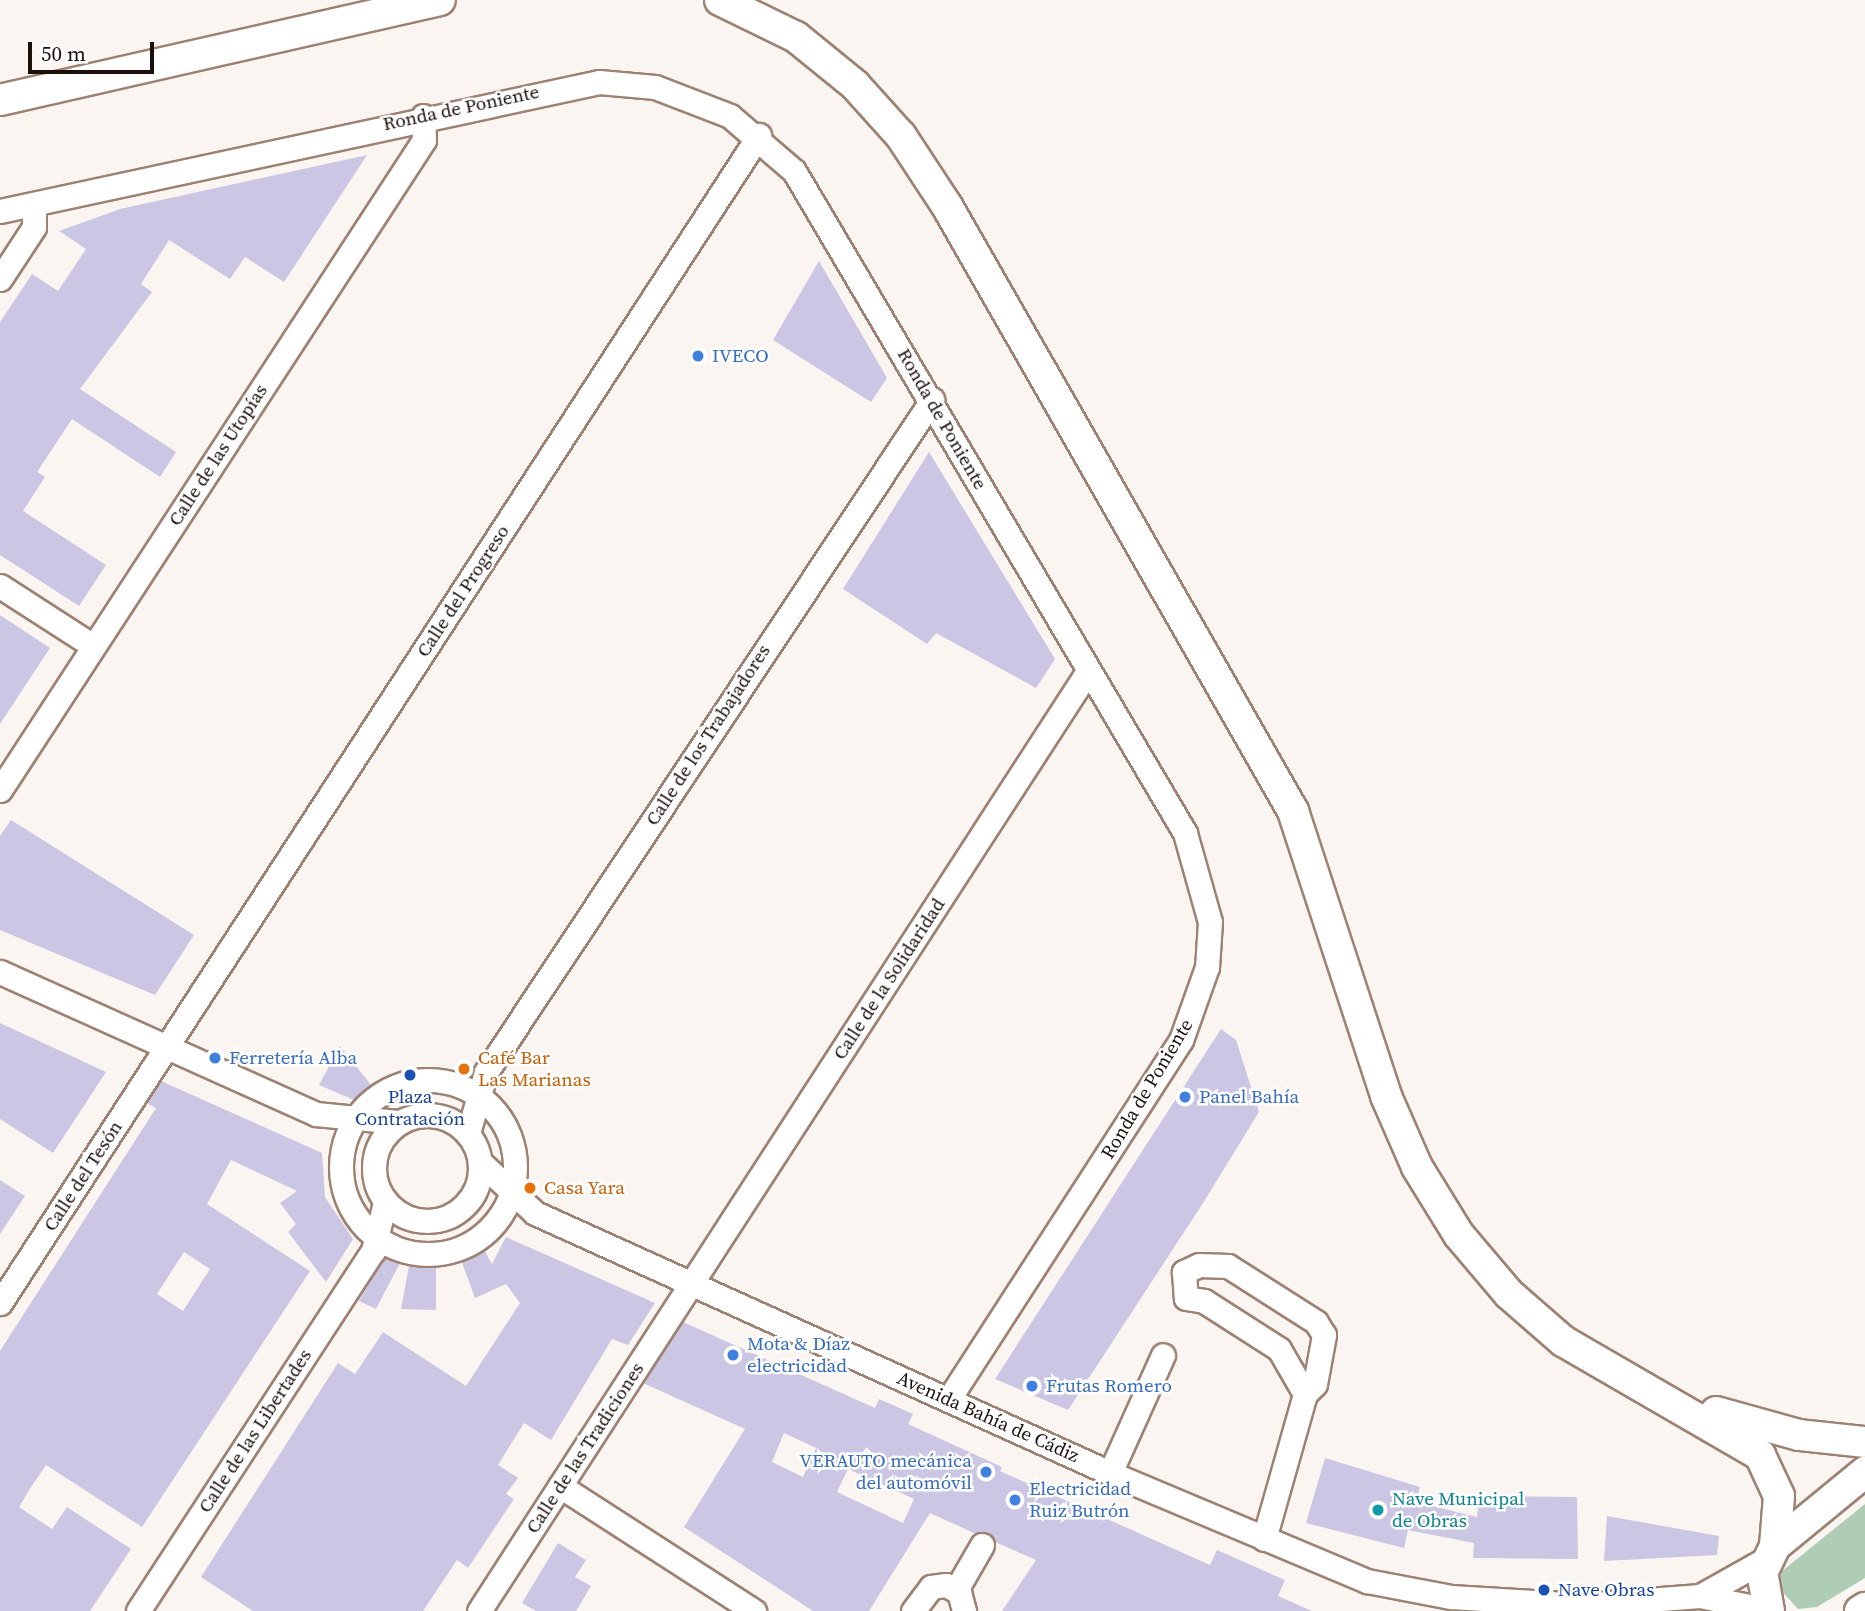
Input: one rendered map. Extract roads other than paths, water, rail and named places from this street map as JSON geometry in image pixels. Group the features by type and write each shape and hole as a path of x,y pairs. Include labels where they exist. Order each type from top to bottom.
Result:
{"main road":[{"path":"0,100 440,0"},
{"path":"720,0 796,37 855,85 901,136 947,206 1293,811 1386,1096 1417,1167 1459,1236 1509,1294 1563,1340 1742,1440 1768,1464 1779,1496 1762,1588 1769,1610"},
{"path":"1671,1402 1799,1435 1865,1442"},
{"path":"1770,1552 1865,1472"},
{"path":"1860,1611 1865,1608"}],"street":[{"name":"Ronda de Poniente","path":"0,211 423,116 599,82 656,88 701,102 760,135 825,216 1086,674 1185,833 1210,922 1208,967 1181,1040 949,1399"},
{"name":"Calle de las Utopías","path":"0,790 424,140 423,116"},
{"name":"Calle del Progreso","path":"166,1048 760,135"},
{"path":"0,279 34,227 34,204"},
{"name":"Calle de los Trabajadores","path":"431,1114 472,1092 932,400"},
{"path":"0,586 93,646"},
{"name":"Calle de la Solidaridad","path":"691,1284 1086,674"},
{"path":"0,972 316,1114 398,1122 431,1114 468,1133"},
{"name":"Calle del Tesón","path":"0,1303 166,1048"},
{"path":"413,1082 472,1092 509,1135 512,1190 502,1213 477,1238 454,1250 416,1253 379,1244 345,1194 344,1145 357,1117 387,1090 413,1082"},
{"path":"398,1122 376,1150 373,1169 385,1202 421,1221 449,1216 473,1194 480,1162 468,1133 472,1092"},
{"path":"316,1114 344,1145 373,1169"},
{"name":"Avenida Bahía de Cádiz","path":"480,1162 535,1213 1110,1472 1367,1581 1451,1597 1583,1605 1700,1596 1769,1610"},
{"name":"Calle de las Libertades","path":"138,1611 379,1244 385,1202"},
{"name":"Avenida Bahía de Cádiz","path":"449,1216 535,1213"},
{"name":"Calle de las Libertades","path":"379,1244 421,1221"},
{"path":"1264,1539 1305,1394 1315,1384 1324,1342 1316,1322 1228,1266 1199,1265 1184,1272 1186,1298 1203,1300 1279,1349 1305,1394"},
{"name":"Calle de las Tradiciones","path":"479,1611 691,1284"},
{"path":"1110,1472 1163,1354"},
{"path":"561,1486 754,1611"},
{"path":"913,1611 930,1587 960,1600 982,1545"},
{"name":"Avenida Bahía de Cádiz","path":"1700,1596 1770,1552"}],"place":[{"name":"IVECO","path":"698,356"},
{"name":"Ferretería Alba","path":"215,1058"},
{"name":"Café Bar Las Marianas","path":"464,1069"},
{"name":"Plaza Contratación","path":"410,1075"},
{"name":"Panel Bahía","path":"1185,1097"},
{"name":"Casa Yara","path":"530,1188"},
{"name":"Mota & Díaz electricidad","path":"733,1355"},
{"name":"Frutas Romero","path":"1032,1386"},
{"name":"VERAUTO mecánica del automóvil","path":"986,1472"},
{"name":"Electricidad Ruiz Butrón","path":"1015,1500"},
{"name":"Nave Municipal de Obras","path":"1378,1510"},
{"name":"Nave Obras","path":"1544,1590"}]}
